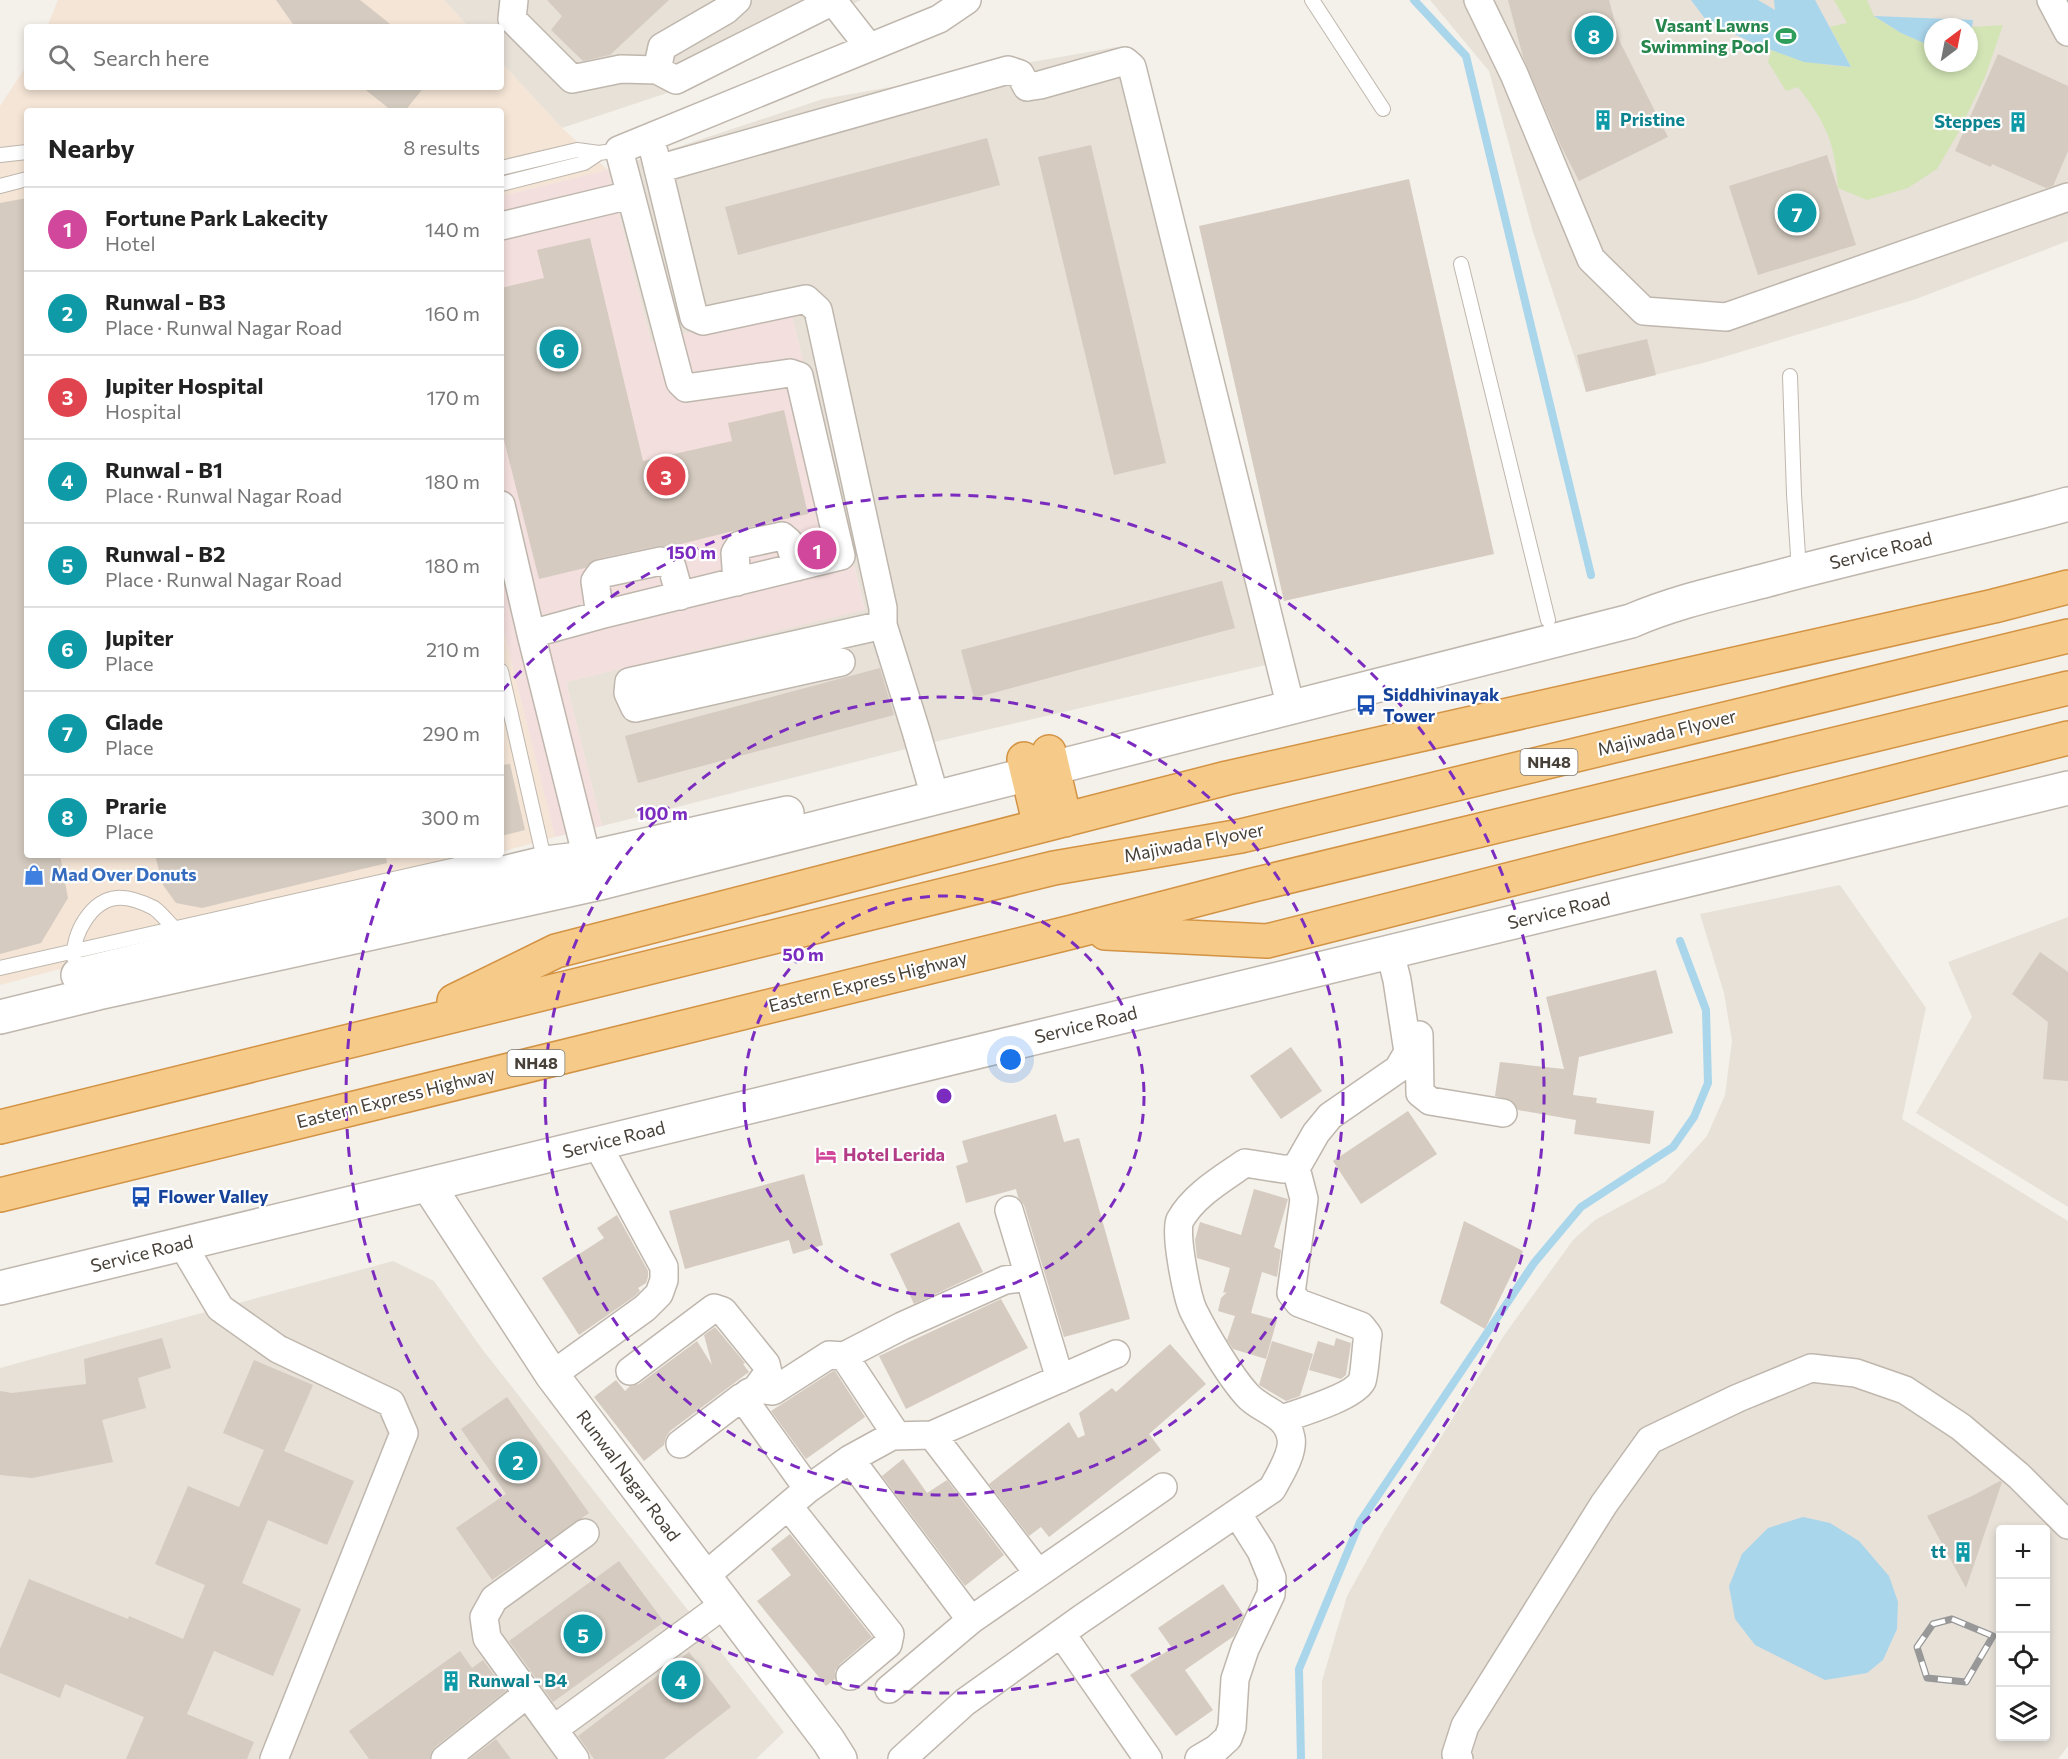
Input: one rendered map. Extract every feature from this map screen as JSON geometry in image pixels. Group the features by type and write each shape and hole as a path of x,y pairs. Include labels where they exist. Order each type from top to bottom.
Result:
{"highway":[{"path":"399,1029 556,951 1227,778 1994,606 2068,587"},
{"name":"Majiwada Flyover","path":"399,1029 1054,868 1241,836 2054,640"},
{"name":"NH48","path":"1072,932 1300,874 2060,689"},
{"path":"1072,932 1267,941 2068,738"},
{"path":"1038,763 1053,823"},
{"name":"Eastern Express Highway","path":"0,1195 1072,932"},
{"name":"NH48","path":"0,1127 399,1029"}],"street":[{"path":"514,0 512,19 572,79 621,69 657,70 676,80 840,2 869,47"},
{"path":"657,70 662,47 726,10 737,0"},
{"path":"531,634 841,556 799,376 790,373 686,388 680,382 630,195 609,151 650,137 939,18 967,0"},
{"path":"1479,0 1514,74 1591,259 1644,311 1726,317 2068,197"},
{"path":"2051,0 2068,32"},
{"path":"658,169 1008,70 1020,74 1027,87 1125,61 1132,67 1288,699"},
{"path":"650,137 694,317 703,321 806,299 818,310 883,608 883,626 932,789"},
{"path":"504,225 630,195"},
{"name":"Service Road","path":"0,1017 1038,763 1288,699 1631,621 1660,608 2068,504"},
{"path":"504,518 531,634 592,871"},
{"path":"600,615 595,581 600,574 661,561 672,567 680,597"},
{"name":"Service Road","path":"1288,699 1548,620 1627,600 1660,608"},
{"path":"841,662 635,708 628,693 629,682 883,626"},
{"name":"Service Road","path":"0,1288 2068,788"},
{"name":"Service Road","path":"0,994 75,964 545,863 592,871"},
{"path":"1399,950 1419,1012 1420,1093 1430,1101 1503,1113"},
{"path":"1282,1419 1353,1391 1362,1381 1368,1335 1361,1326 1299,1303 1291,1293 1304,1200 1296,1168 1316,1133 1330,1116 1398,1070 1408,1053 1397,980 1399,950"},
{"path":"552,1375 645,1308 659,1294 664,1280 664,1267 597,1144"},
{"path":"902,1759 965,1702 1061,1633 1272,1489 1287,1461 1292,1439 1282,1419 1248,1397 1231,1374 1192,1308 1180,1252 1179,1222 1200,1195 1245,1163 1283,1170 1296,1168"},
{"name":"Runwal Nagar Road","path":"428,1185 552,1375 726,1603 840,1759"},
{"path":"1009,1210 1060,1379"},
{"path":"182,1244 220,1308 278,1349 391,1403 404,1433 274,1759"},
{"path":"749,1393 773,1391 829,1355 844,1356 902,1326 1005,1280 1029,1277"},
{"path":"630,1371 714,1308 723,1311 766,1364 768,1373 749,1393 680,1444"},
{"path":"705,1576 798,1498 850,1459 892,1436 932,1435 1116,1354"},
{"path":"844,1356 897,1436"},
{"path":"1459,1759 1456,1754 1465,1726 1604,1504 1650,1440 1738,1398 1811,1368 1856,1373 1905,1390 1961,1427 2019,1476 2068,1525"},
{"path":"749,1393 798,1498 890,1635 888,1644 850,1676"},
{"path":"932,1435 1038,1573"},
{"path":"850,1459 971,1620"},
{"path":"889,1689 971,1620 1163,1487"},
{"path":"1199,1759 1216,1749 1228,1738 1232,1728 1235,1679 1245,1649 1271,1594 1272,1578 1261,1551 1237,1513"},
{"path":"575,1759 487,1638 483,1617 494,1599 585,1533"},
{"path":"554,1729 726,1603"},
{"path":"1061,1633 1148,1759"},
{"path":"444,1759 527,1694"}],"lane":[{"path":"1312,0 1383,109"},
{"path":"504,167 577,150 609,151"},
{"path":"504,183 584,163 609,151"},
{"path":"0,155 24,152"},
{"path":"0,186 24,180"},
{"path":"1461,264 1548,620"},
{"path":"1790,376 1794,494 1800,571"},
{"path":"504,684 545,863"},
{"path":"0,968 75,964 174,928 473,861 488,862 510,871"},
{"path":"75,964 77,932 87,917 105,902 117,898 133,900 154,909 174,928"}],"shaded area":[{"path":"58,0 444,0 466,24 48,24"},
{"path":"444,0 861,0 694,84 562,128 504,65 504,24 466,24"},
{"path":"1430,0 2068,0 2068,241 1916,299 1707,362 1586,392 1533,232 1489,71"},
{"path":"1117,47 1270,664 930,743 602,826 566,682 865,609 790,308 651,342 608,170 823,99"},
{"path":"504,65 562,128 608,170 504,195 504,108 24,108 24,858 477,858 0,985 0,106 24,70 24,90 504,90"},
{"path":"608,170 651,342 790,308 865,610 566,682 602,826 555,837 504,632 504,195"},
{"path":"504,632 555,837 504,851"},
{"path":"1840,885 1926,1008 1902,1119 2068,1221 2068,1746 2058,1759 1322,1759 1322,1681 1347,1596 1383,1531 1505,1334 1573,1240 1595,1220 1665,1182 1707,1136 1725,1095 1732,1041 1724,993 1700,914"},
{"path":"2068,917 2068,1207 1916,1113 1972,1017 1948,962"},
{"path":"393,1261 434,1281 482,1349 784,1732 756,1759 0,1759 0,1368"}],"green space":[{"path":"1834,0 1867,0 1874,16 1901,33 1924,43 1924,72 1978,72 1978,27 2003,25 1985,77 1958,133 1937,169 1908,188 1867,200 1838,188 1831,145 1816,112 1798,87 1786,91 1768,62 1771,50 1827,65 1851,67 1830,27 1847,23"}],"water":[{"name":"Vasant Lawns Swimming Pool","path":"1691,0 1758,0 1775,10 1774,0 1815,0 1851,67 1804,62 1755,44 1706,20"},
{"path":"1874,16 1924,18 1924,43 1901,33"},
{"path":"1803,1517 1830,1523 1859,1541 1889,1576 1898,1602 1897,1629 1883,1660 1867,1673 1825,1680 1755,1645 1735,1619 1729,1586 1742,1554 1768,1528"}],"building":[{"path":"276,0 360,0 390,24 293,24"},
{"path":"547,0 669,0 610,55 583,61 551,30 562,16"},
{"path":"1508,0 1609,0 1620,42 1668,137 1579,181 1561,146 1523,57"},
{"name":"Steppes","path":"1998,54 2068,86 2068,151 2053,186 2046,188 1992,164 1991,167 1955,151"},
{"path":"366,90 422,90 407,108 388,108"},
{"path":"987,138 1000,185 738,255 725,207"},
{"path":"1091,145 1166,463 1114,475 1038,157"},
{"path":"1827,155 1856,245 1758,275 1729,186"},
{"path":"1409,179 1494,554 1284,601 1199,226"},
{"path":"24,199 24,858 61,858 68,898 41,943 0,954 0,203"},
{"path":"590,238 643,461 732,441 728,423 784,410 808,514 669,547 658,546 597,559 585,568 539,579 504,440 504,287 544,278 537,250"},
{"path":"1647,339 1656,375 1586,392 1577,355"},
{"path":"1222,581 1235,628 974,698 961,650"},
{"path":"880,668 894,715 638,783 625,736"},
{"path":"510,764 525,830 504,835 504,765"},
{"path":"156,858 386,858 387,863 202,908 176,903 163,885"},
{"path":"2040,952 2068,972 2068,1081 2043,1079 2048,1022 2012,994"},
{"path":"1656,970 1673,1033 1579,1057 1573,1095 1597,1098 1596,1103 1654,1111 1650,1144 1574,1134 1576,1120 1518,1110 1512,1101 1495,1096 1500,1062 1564,1069 1546,997"},
{"path":"1291,1047 1322,1091 1281,1119 1250,1076"},
{"path":"1408,1111 1437,1154 1361,1204 1333,1161"},
{"path":"1056,1114 1064,1142 1079,1138 1130,1319 1064,1337 1024,1205 1016,1189 966,1203 956,1166 968,1162 962,1141"},
{"path":"804,1174 823,1245 793,1254 789,1240 685,1269 669,1211"},
{"path":"1254,1189 1288,1199 1274,1247 1281,1250 1277,1277 1262,1272 1251,1313 1277,1320 1266,1359 1233,1349 1227,1340 1235,1316 1218,1311 1221,1298 1227,1292 1223,1293 1230,1268 1197,1258 1195,1240 1200,1222 1241,1235"},
{"path":"617,1215 648,1271 648,1277 646,1283 638,1288 640,1291 635,1296 579,1335 542,1278 604,1238 597,1228"},
{"path":"1464,1221 1523,1251 1485,1329 1440,1303"},
{"path":"959,1222 983,1272 914,1304 890,1254"},
{"path":"1001,1299 1028,1348 906,1409 879,1356"},
{"path":"715,1327 745,1363 743,1364 749,1372 670,1431 664,1445 644,1461 594,1397 616,1380 625,1391 630,1386 639,1384 697,1341 712,1365 704,1335"},
{"path":"162,1338 171,1368 138,1378 146,1408 102,1420 113,1462 32,1478 0,1475 0,1391 12,1393 86,1384 84,1359"},
{"path":"1336,1338 1351,1343 1346,1375 1341,1379 1309,1370 1318,1341 1334,1346"},
{"path":"1272,1341 1313,1354 1300,1396 1286,1401 1259,1385"},
{"path":"1170,1344 1206,1384 1149,1434 1161,1450 1049,1537 1041,1527 1029,1536 989,1484 1069,1422 1078,1438 1085,1435 1079,1413 1112,1388 1116,1392"},
{"path":"254,1360 313,1385 284,1451 354,1481 327,1545 268,1520 242,1583 301,1609 273,1676 214,1651 187,1714 254,1742 247,1759 126,1759 144,1717 65,1684 60,1698 0,1673 0,1649 29,1579 128,1619 129,1616 183,1639 205,1585 155,1564 188,1486 239,1507 264,1450 223,1433"},
{"path":"833,1371 865,1417 806,1459 771,1411"},
{"path":"507,1397 589,1513 492,1580 456,1528 506,1494 461,1429"},
{"path":"903,1459 927,1493 947,1480 1004,1555 965,1586 882,1476"},
{"name":"tt","path":"2002,1482 1966,1588 1927,1516"},
{"path":"790,1534 872,1637 840,1664 835,1671 835,1679 826,1686 757,1601 791,1575 771,1549"},
{"path":"619,1561 664,1622 553,1702 509,1641"},
{"path":"1223,1584 1244,1615 1234,1636 1185,1670 1213,1710 1176,1736 1130,1675 1172,1648 1158,1628"},
{"name":"Runwal - B4","path":"460,1651 472,1668 483,1660 506,1691 435,1747 430,1759 369,1759 349,1731"},
{"path":"689,1652 731,1707 664,1759 594,1759 578,1736"},
{"path":"496,1739 511,1759 470,1759"}],"waterway":[{"path":"1414,0 1466,56 1591,575"},
{"path":"1301,1759 1299,1669 1360,1522 1534,1263 1581,1207 1673,1147 1694,1117 1708,1083 1706,1010 1680,941"}],"railway":[{"path":"1952,1619 1993,1636 1966,1682 1927,1678 1917,1647 1933,1624 1952,1619"}],"place":[{"name":"Prarie","path":"1594,35"},
{"name":"Vasant Lawns Swimming Pool","path":"1786,36"},
{"name":"Pristine","path":"1603,120"},
{"name":"Steppes","path":"2018,122"},
{"name":"Glade","path":"1797,213"},
{"name":"Jupiter","path":"559,349"},
{"name":"Jupiter Hospital","path":"666,476"},
{"name":"Fortune Park Lakecity","path":"817,550"},
{"name":"Siddhivinayak Tower","path":"1366,705"},
{"name":"Mad Over Donuts","path":"34,875"},
{"name":"Hotel Lerida","path":"826,1155"},
{"name":"Flower Valley","path":"141,1197"},
{"name":"Runwal - B3","path":"518,1461"},
{"name":"tt","path":"1963,1552"},
{"name":"Runwal - B2","path":"583,1634"},
{"name":"Runwal - B1","path":"681,1680"},
{"name":"Runwal - B4","path":"451,1681"}]}
